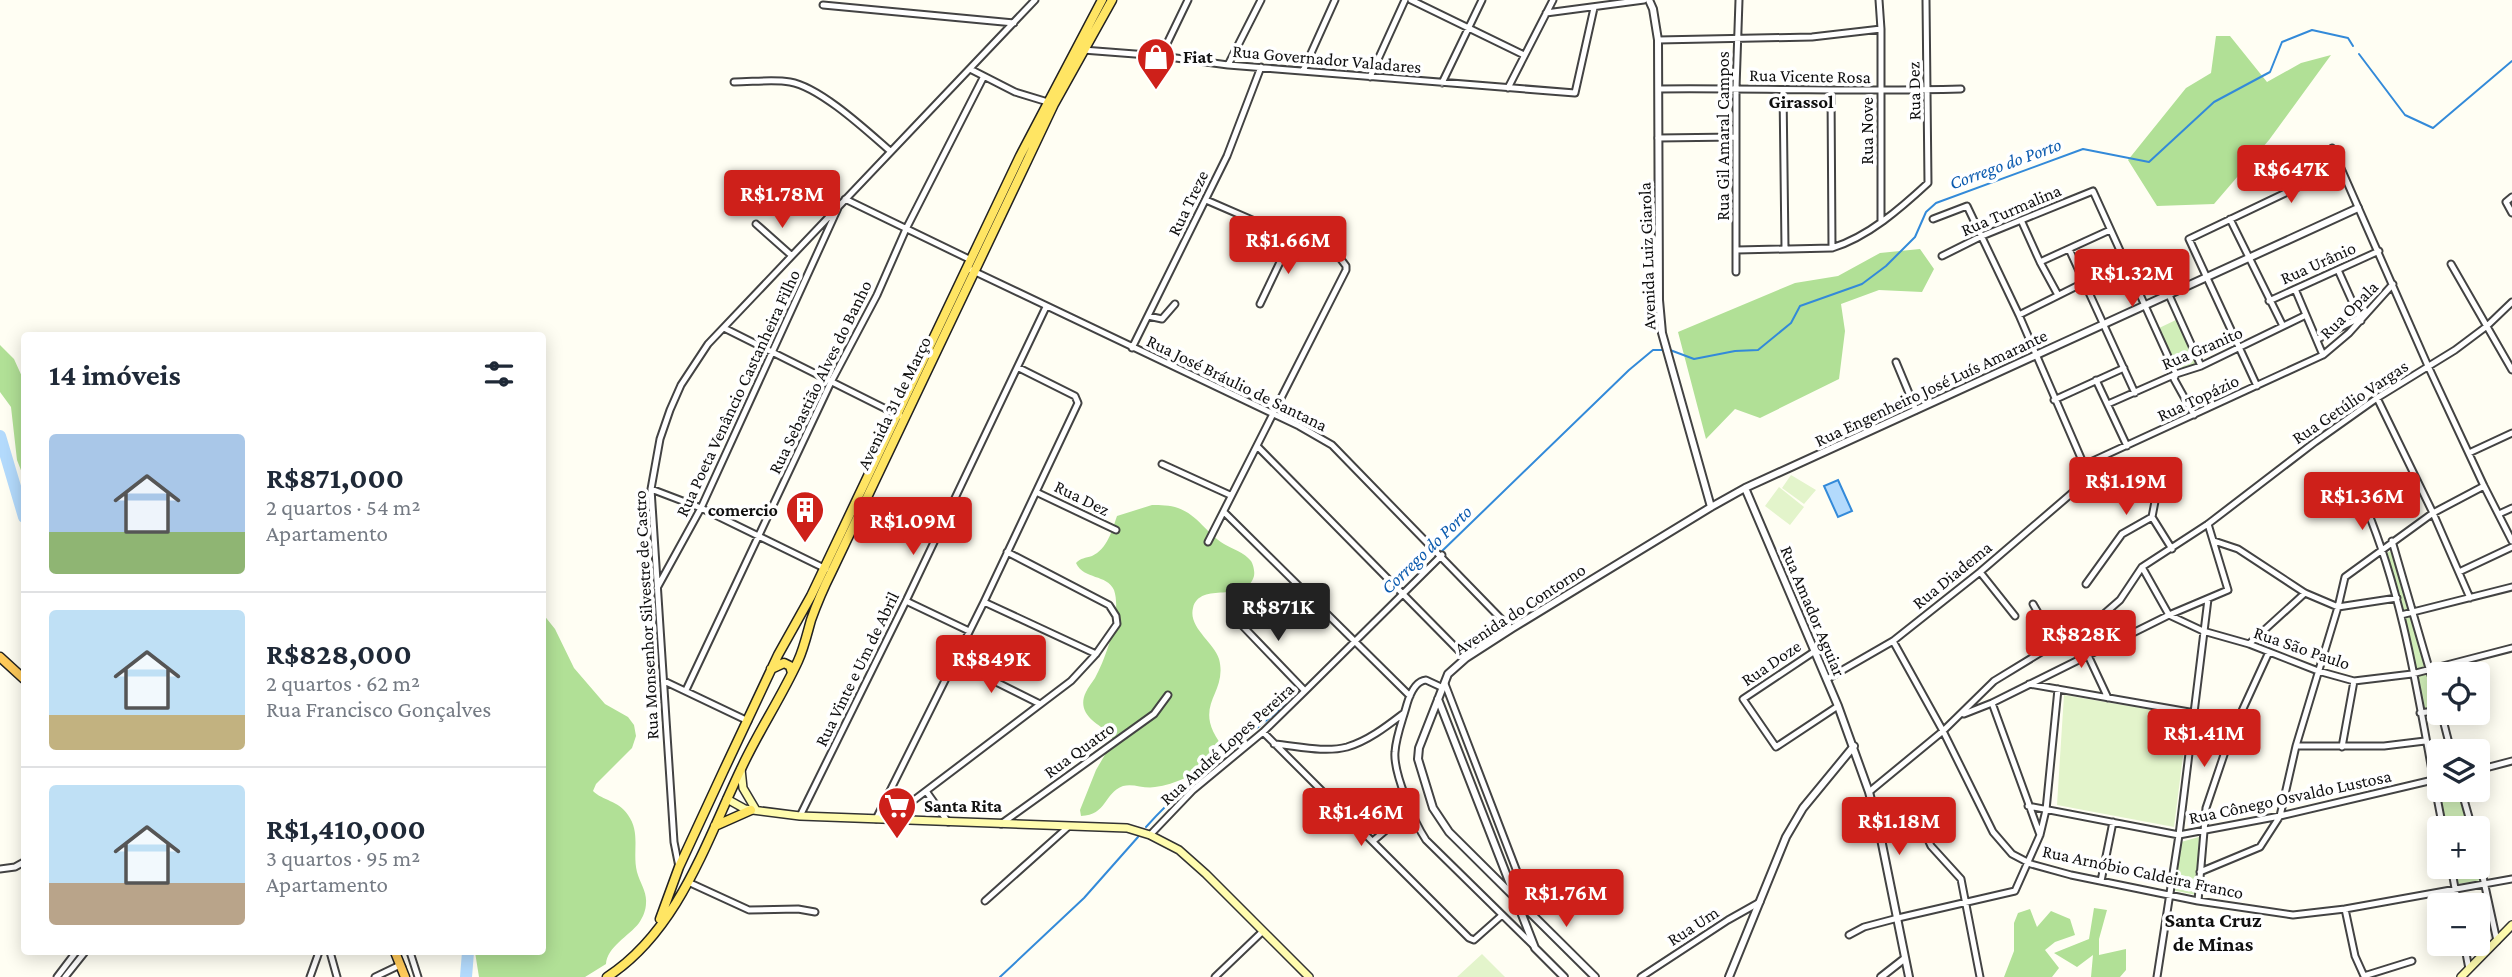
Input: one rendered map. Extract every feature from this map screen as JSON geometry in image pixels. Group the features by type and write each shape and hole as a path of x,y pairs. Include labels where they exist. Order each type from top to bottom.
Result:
{"highway":[{"path":"0,657 21,676"},
{"path":"396,955 405,977"}],"main road":[{"name":"Avenida 31 de Março","path":"1097,19 1102,0"},
{"name":"Avenida 31 de Março","path":"607,977 621,968 653,935 690,878 741,768 792,673 828,570 931,352 1051,103 1097,19 1112,0"},
{"name":"Avenida 31 de Março","path":"653,935 679,867 770,670 864,502 901,416"},
{"path":"770,670 785,663 790,666 792,673"},
{"path":"741,768 743,788 754,810"},
{"path":"723,772 722,785 727,799 734,805 754,810 800,816 1127,828 1150,835 1179,850 1194,863 1310,977"},
{"path":"697,827 713,830 754,810"},
{"path":"679,867 683,874 690,878"},
{"path":"2460,977 2512,925"}],"street":[{"name":"Rua Monsenhor Silvestre de Castro","path":"679,867 674,842 651,489 660,439 681,385 708,344 1035,0"},
{"path":"1161,56 1188,0"},
{"path":"1228,65 1261,0"},
{"path":"1303,71 1335,0"},
{"path":"1370,77 1405,0"},
{"path":"1411,0 1524,55"},
{"path":"1442,83 1482,0"},
{"path":"1508,88 1553,0"},
{"path":"1546,13 1647,0"},
{"name":"Avenida Luiz Giarola","path":"1647,0 1653,9 1658,40 1659,300 1662,333 1711,507"},
{"name":"Rua Gil Amaral Campos","path":"1737,272 1736,88 1739,0"},
{"name":"Rua Nove","path":"1879,0 1881,220"},
{"name":"Rua Dez","path":"1881,220 1901,208 1928,183 1926,0"},
{"path":"823,5 1014,23"},
{"name":"Rua Governador Valadares","path":"1081,50 1161,56 1228,65 1575,93 1594,8"},
{"path":"1658,40 1812,37 1881,29"},
{"name":"Rua Treze","path":"1132,348 1227,156 1261,67"},
{"path":"970,69 983,78 1051,103"},
{"name":"Rua Sebastião Alves do Banho","path":"685,691 831,382 877,295 906,229 983,78"},
{"path":"734,82 791,82 808,89 855,120 890,150"},
{"name":"Rua Vicente Rosa","path":"1658,89 1961,89"},
{"path":"1783,90 1785,248"},
{"path":"1831,90 1832,248"},
{"path":"1658,138 1736,137"},
{"path":"2332,148 2428,366 2512,541"},
{"path":"2258,386 2189,239 2340,167"},
{"name":"Rua Turmalina","path":"1942,256 1982,236 2092,191 2110,230"},
{"path":"2512,197 2507,202 2512,213"},
{"name":"Rua José Bráulio de Santana","path":"845,199 906,229 1046,307 1332,445 1511,628"},
{"path":"1206,200 1340,258 1346,265 1346,270 1208,542"},
{"name":"Rua Poeta Venâncio Castanheira Filho","path":"656,590 701,508 839,205"},
{"path":"1933,219 1967,206 2084,465"},
{"name":"Rua Engenheiro José Luís Amarante","path":"1745,488 2358,208"},
{"path":"2230,219 2283,326"},
{"path":"1737,250 1832,248 1847,243 1881,220"},
{"path":"2021,220 2058,295"},
{"path":"756,224 791,255"},
{"path":"2040,262 2110,230 2176,374 2174,379 2194,415"},
{"path":"1260,304 1292,237"},
{"path":"2069,249 2135,393"},
{"name":"Rua Urânio","path":"2269,301 2379,251"},
{"path":"2451,264 2512,370"},
{"path":"2318,339 2360,319 2338,270"},
{"path":"2018,315 2085,282"},
{"name":"Rua Opala","path":"2323,355 2339,343 2393,285"},
{"path":"2295,289 2323,355"},
{"path":"2169,295 2201,366"},
{"name":"Rua Getúlio Vargas","path":"1870,792 1961,715 1994,681 2104,614 2120,600 2142,567 2208,524 2377,398 2455,350 2487,326 2512,302"},
{"path":"1148,316 1162,320 1175,304"},
{"name":"Rua Vinte e Um de Abril","path":"800,816 1019,368 1046,307"},
{"name":"Rua Granito","path":"2108,404 2201,366 2306,315"},
{"path":"724,328 901,416"},
{"name":"Rua Topázio","path":"2084,465 2323,355"},
{"path":"1896,362 1916,410"},
{"path":"876,819 984,602 1077,399 1019,368"},
{"path":"2054,400 2124,368"},
{"path":"2096,380 2127,446"},
{"path":"2377,398 2433,513 2470,598"},
{"path":"2469,453 2512,433"},
{"path":"1257,446 1466,658"},
{"path":"1162,464 1230,495"},
{"name":"Rua Diadema","path":"1827,679 1893,641 1980,572 2086,481 2084,465"},
{"path":"2200,872 2260,847 2280,816 2296,746 2345,576 2433,513 2484,486"},
{"name":"Avenida do Contorno","path":"1518,900 1448,832 1433,808 1418,759 1419,748 1448,674 1466,658 1511,628 1745,488"},
{"name":"Rua Amador Aguiar","path":"1745,488 1839,706 1870,792 1909,977"},
{"path":"651,489 701,508 828,570"},
{"path":"2157,491 2152,517 2172,549"},
{"name":"Rua Dez","path":"1036,492 1116,530"},
{"path":"864,502 936,539"},
{"path":"2365,505 2383,548 2397,598 2427,751"},
{"path":"2499,513 2512,508"},
{"path":"1224,512 1410,696"},
{"path":"2086,584 2122,534 2152,517"},
{"path":"1961,715 1992,703 2169,615 2228,590 2208,524"},
{"path":"2214,541 2238,549 2305,593 2338,607 2397,598"},
{"path":"2392,541 2427,662"},
{"path":"2459,572 2512,547"},
{"path":"889,819 1071,681 1096,654 1117,624 1114,611 1108,606 1007,552"},
{"name":"Rua André Lopes Pereira","path":"1150,835 1193,790 1262,732 1440,554"},
{"path":"2142,567 2169,615"},
{"path":"1980,572 2015,616"},
{"path":"2401,615 2512,587"},
{"path":"2249,644 2305,593"},
{"path":"2157,977 2179,835 2208,599"},
{"path":"906,601 969,631"},
{"path":"984,602 1096,654"},
{"path":"2033,604 2056,644"},
{"name":"Rua São Paulo","path":"2169,615 2203,631 2249,644 2318,671 2354,681 2427,670"},
{"path":"1235,618 1304,689"},
{"path":"2077,632 2108,698"},
{"name":"Rua Arnóbio Caldeira Franco","path":"1893,641 1943,731 1993,832 2012,854 2031,864 2198,901 2293,915 2345,909 2512,879"},
{"name":"Rua São Paulo","path":"2459,662 2512,648"},
{"name":"Rua Doze","path":"1815,651 1744,699 1776,747 1839,706"},
{"path":"2198,901 2206,808 2230,737 2269,652"},
{"path":"954,662 1040,704"},
{"path":"1534,916 1443,685 1423,680 1418,682 1410,696 1396,742 1395,759 1415,822 1426,839 1564,977"},
{"path":"664,681 748,721"},
{"path":"2342,747 2354,681"},
{"path":"2029,684 2195,713"},
{"path":"1849,935 1864,927 2015,891 2040,835 2046,810 2058,690"},
{"name":"Rua Quatro","path":"1001,824 1154,714 1168,695"},
{"path":"1437,699 1535,947"},
{"path":"1992,703 2040,835"},
{"path":"2420,713 2427,712"},
{"path":"1274,744 1324,749 1345,748 1376,733 1405,713"},
{"path":"1262,732 1469,938 1474,940 1479,937 1501,916"},
{"path":"2296,746 2342,747 2425,741"},
{"path":"1729,977 1786,836 1803,808 1854,746"},
{"path":"2490,767 2512,761"},
{"name":"Rua Cônego Osvaldo Lustosa","path":"2028,806 2179,835 2203,833 2427,781"},
{"path":"926,791 948,822"},
{"path":"1373,841 1411,809"},
{"path":"1914,809 1931,846 1961,879 1980,977"},
{"path":"1400,818 1415,822"},
{"path":"2101,881 2113,822"},
{"path":"985,901 1068,827"},
{"path":"0,869 21,864"},
{"path":"690,878 749,910 798,909 815,912"},
{"path":"2453,879 2456,893"},
{"path":"2483,879 2497,941"},
{"path":"1518,900 1595,977"},
{"name":"Rua Um","path":"1641,977 1728,920 1761,902"},
{"path":"2345,909 2356,956 2364,976 2412,961"},
{"path":"1215,977 1263,931"},
{"path":"57,977 74,955"},
{"path":"65,977 83,955"},
{"path":"310,977 318,955"},
{"path":"331,955 337,977"},
{"path":"411,955 418,977"},
{"path":"2467,956 2469,969"},
{"path":"1881,977 1905,959"},
{"path":"375,977 400,965 402,967"}],"green space":[{"path":"2216,36 2230,36 2267,82 2301,63 2331,55 2269,140 2214,204 2157,206 2128,160 2186,88 2211,73"},
{"path":"1920,249 1934,269 1922,292 1879,290 1841,304 1845,331 1839,379 1760,418 1735,409 1706,439 1678,332 1795,283 1838,276 1880,253"},
{"path":"2178,319 2198,362 2177,372 2157,329"},
{"path":"0,345 14,359 21,374 21,470 17,460 11,407 0,392"},
{"path":"1791,475 1816,490 1804,504 1782,488"},
{"path":"1779,487 1804,507 1790,525 1765,506"},
{"path":"1152,505 1172,506 1185,511 1218,540 1245,555 1253,566 1254,576 1249,585 1233,591 1204,595 1197,600 1192,615 1219,659 1221,672 1209,712 1210,723 1228,753 1193,774 1165,785 1123,786 1096,812 1081,816 1080,810 1096,770 1113,741 1110,732 1089,716 1083,706 1087,690 1108,647 1116,600 1111,585 1084,572 1076,563 1102,549 1117,516"},
{"path":"2394,550 2411,610 2402,612 2386,553"},
{"path":"2413,615 2426,667 2414,669 2403,618"},
{"path":"546,618 555,629 574,668 605,704 628,717 634,725 636,736 632,748 596,784 593,791 620,806 632,822 637,872 646,899 645,908 639,923 610,952 606,964 585,977 479,977 475,955 546,955"},
{"path":"2427,673 2427,709 2422,710 2416,677"},
{"path":"2064,695 2188,716 2174,827 2057,805"},
{"path":"2441,802 2461,802 2465,816 2444,816"},
{"path":"2199,837 2196,895 2172,890 2181,842"},
{"path":"2456,879 2482,880 2457,884"},
{"path":"2094,908 2107,910 2099,939 2099,955 2126,949 2126,970 2120,977 2091,977 2093,955 2077,967 2054,953 2089,939"},
{"path":"2030,909 2037,927 2051,911 2070,919 2075,935 2055,942 2045,950 2059,968 2052,977 2004,977 2014,951 2014,923 2018,913"},
{"path":"1482,954 1505,977 1457,977"}],"water":[{"path":"1838,480 1852,511 1838,517 1824,486"}],"waterway":[{"name":"Corrego do Porto","path":"1670,350 1694,359 1735,351 1758,350 1791,323 1800,306 1862,284 1886,266 1915,237 1926,212 1936,203 2083,149 2149,162 2214,102 2270,72 2282,42 2312,30 2348,38 2353,46"},
{"name":"Corrego do Porto","path":"2359,54 2405,115 2433,128 2512,61"},
{"name":"Corrego do Porto","path":"1440,553 1629,370 1653,350 1662,350"},
{"path":"0,436 21,507"},
{"name":"Corrego do Porto","path":"1403,590 1436,557"},
{"name":"Corrego do Porto","path":"1146,827 1202,773 1302,690"},
{"path":"1000,977 1084,898 1138,837"},
{"path":"466,977 468,955"}],"place":[{"name":"Fiat","path":"1156,91"},
{"name":"comercio","path":"805,544"},
{"name":"Santa Rita","path":"897,840"}],"district":[{"name":"Girassol","path":"1801,101"},
{"name":"Santa Cruz de Minas","path":"2213,932"}]}
